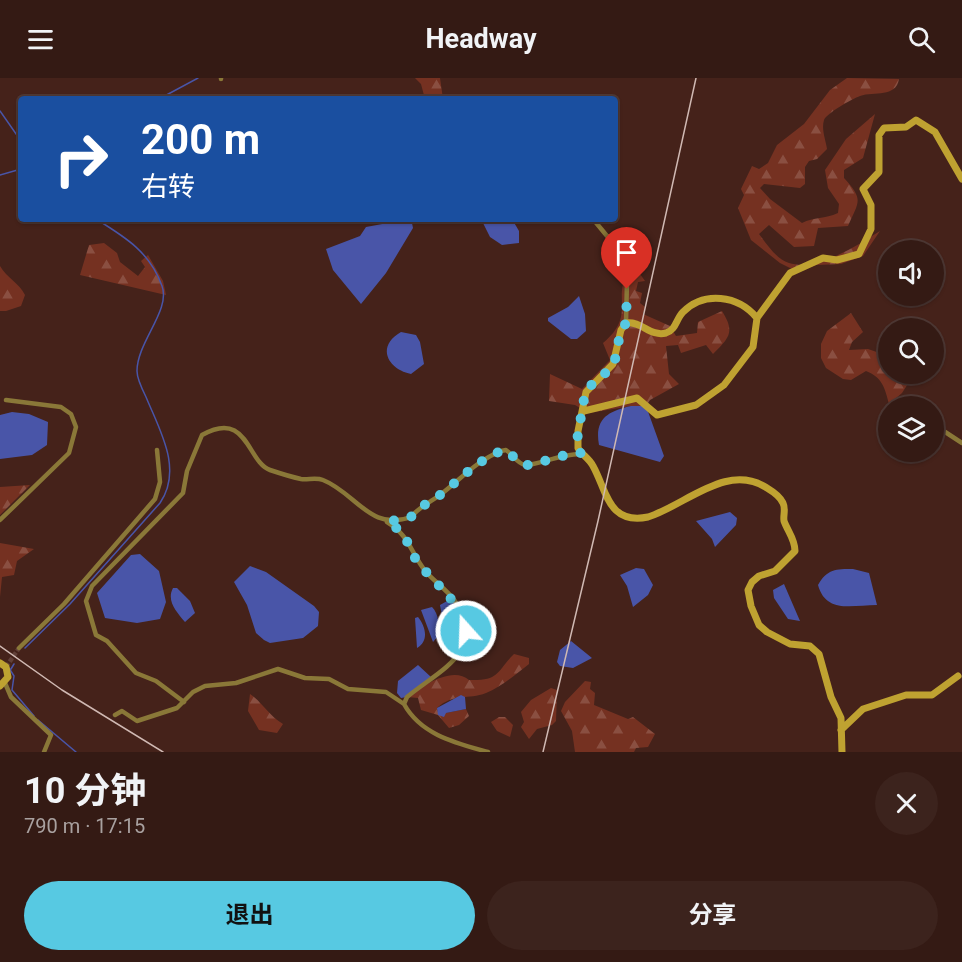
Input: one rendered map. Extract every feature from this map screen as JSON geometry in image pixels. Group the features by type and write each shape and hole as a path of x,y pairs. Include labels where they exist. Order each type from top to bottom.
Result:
{"street":[{"path":"584,411 637,398 657,415 706,400 724,385 753,347 757,318 790,273 823,258 837,260 854,257 863,248 871,229 872,213 871,205 863,189 879,172 879,135 884,128 906,127 916,120 925,124 939,140 962,179"},
{"path":"595,222 607,236 629,239 644,258 642,264 627,281 626,323 620,333 613,364 586,392 584,411 578,431 578,448 593,466 614,509 619,513 640,519 658,514 708,487 744,477 778,496 783,502 783,518 795,543 795,551 775,571 759,576 752,582 748,591 751,606 759,625 767,632 790,644 810,646 819,654 831,697 841,718 842,752"},
{"path":"626,323 636,323 649,332 664,334 671,331 683,312 696,302 714,297 743,306 757,318"},
{"path":"0,520 69,453 76,427 71,414 61,408 6,400"},
{"path":"184,702 156,681 136,673 106,641 96,635 86,601 92,586 183,493 198,440 213,430 233,430 243,436 268,470 300,479 322,479 361,508 404,533 417,561 455,602 466,631 466,644 458,657 407,697 404,704"},
{"path":"944,431 962,443"},
{"path":"19,648 50,619 155,499 160,482 157,450"},
{"path":"387,522 411,517 417,509 438,496 472,465 501,451 506,450 520,463 527,465 560,455 581,453"},
{"path":"83,580 92,586"},
{"path":"0,663 8,672 2,685 11,697 51,735 44,752"},
{"path":"115,715 122,711 137,721 150,715 165,714 184,702 193,692 205,686 236,683 278,669 305,678 328,679 348,689 386,692 404,704 419,723 449,742 488,752"},
{"path":"842,730 863,710 906,695 932,695 960,676"}],"green space":[{"path":"415,78 440,78 443,96 424,96 421,84"},
{"path":"847,78 899,79 894,89 884,93 860,96 840,106 826,117 823,127 827,149 817,159 809,161 805,167 805,184 800,188 764,184 760,188 770,199 802,223 838,213 839,204 828,188 825,170 846,139 875,114 863,158 844,170 844,178 855,191 858,201 848,226 818,228 814,246 794,247 769,225 759,234 780,258 800,265 812,264 837,256 880,231 863,256 841,264 816,265 798,272 780,263 751,240 738,208 744,195 741,189 752,166 759,169 768,163 777,145 804,124 830,90"},
{"path":"104,243 117,253 120,262 138,276 145,267 141,261 148,255 163,281 166,295 80,275 89,245"},
{"path":"0,266 25,295 21,306 6,311 0,311"},
{"path":"629,272 640,274 645,281 638,282 636,291 642,293 640,303 645,307 643,314 670,326 676,336 697,333 698,322 722,311 729,329 727,338 713,354 706,345 681,353 678,345 666,346 669,374 679,384 650,400 646,406 631,406 589,413 575,405 549,401 550,374 582,389 610,360 603,343 619,323 622,289"},
{"path":"851,313 863,332 852,342 849,350 868,349 878,352 878,379 866,371 851,380 843,379 826,368 821,358 821,344 827,331"},
{"path":"882,384 908,384 898,396 887,396"},
{"path":"30,485 0,515 0,487"},
{"path":"0,543 34,549 17,561 14,575 2,577 0,597"},
{"path":"514,654 529,658 529,664 492,690 479,695 449,700 437,708 446,713 466,709 469,716 459,725 449,728 438,715 421,710 418,698 407,697 428,683 446,676 462,676 469,680 492,677"},
{"path":"585,681 591,682 590,689 595,693 594,705 628,719 633,717 655,734 648,747 636,748 634,752 575,752 572,731 561,711 565,702"},
{"path":"551,688 557,690 556,721 552,725 537,729 529,739 521,727 524,722 521,712 531,700"},
{"path":"250,694 283,724 277,733 259,730 248,711"},
{"path":"499,717 505,717 513,725 510,737 497,731 491,722"}],"water":[{"path":"393,222 409,222 413,228 386,273 361,304 333,270 326,249 360,236 366,227"},
{"path":"482,222 514,222 519,231 519,243 502,245 490,237"},
{"path":"579,296 585,314 586,331 577,339 571,339 548,321 548,318 568,307"},
{"path":"401,332 416,335 420,342 424,364 411,374 396,367 388,356 389,344"},
{"path":"631,406 646,406 664,456 660,462 599,445 599,428 605,417 616,410"},
{"path":"12,412 29,414 48,422 47,445 32,455 0,459 0,415"},
{"path":"730,512 737,518 736,525 715,547 712,539 696,521"},
{"path":"140,554 159,571 166,602 160,619 137,623 105,618 97,593 131,555"},
{"path":"250,566 266,572 314,606 319,612 318,626 303,638 270,643 256,633 247,605 234,582"},
{"path":"636,568 644,569 653,585 648,595 633,607 627,586 620,575"},
{"path":"853,569 869,573 877,605 841,606 827,600 822,594 818,585 825,576 837,570"},
{"path":"784,584 800,621 788,619 774,598 773,590"},
{"path":"173,588 177,588 190,601 195,613 185,622 172,602"},
{"path":"449,600 453,602 461,620 455,623 454,635 446,638 440,605"},
{"path":"432,607 439,627 439,635 433,642 421,610"},
{"path":"418,617 423,625 425,638 417,648 415,618"},
{"path":"571,641 592,658 573,668 560,666 557,662 560,650"},
{"path":"418,665 431,677 407,697 401,698 397,693 398,681"},
{"path":"461,695 465,697 466,709 446,713 444,717 438,715 437,708"}],"waterway":[{"path":"165,96 198,78"},
{"path":"0,111 18,137"},
{"path":"0,175 18,170"},
{"path":"25,648 70,604 160,503 167,490 169,477 167,450 140,384 137,371 142,349 162,305 164,295 162,286 151,264 135,246 100,222"},
{"path":"11,669 14,664"},
{"path":"9,668 14,676 12,690 34,716"},
{"path":"38,720 76,752"}],"tunnel":[{"path":"6,667 19,648"}],"railway":[{"path":"543,752 598,521 696,78"},
{"path":"0,646 62,690 163,752"}],"route":[{"path":"466,631 455,602 430,578 417,561 404,533 387,522 411,517 417,509 438,496 472,465 501,451 506,450 523,465 560,455 581,453 577,440 584,411 584,399 589,387 605,375 616,357 620,333 626,323 627,289"}]}
